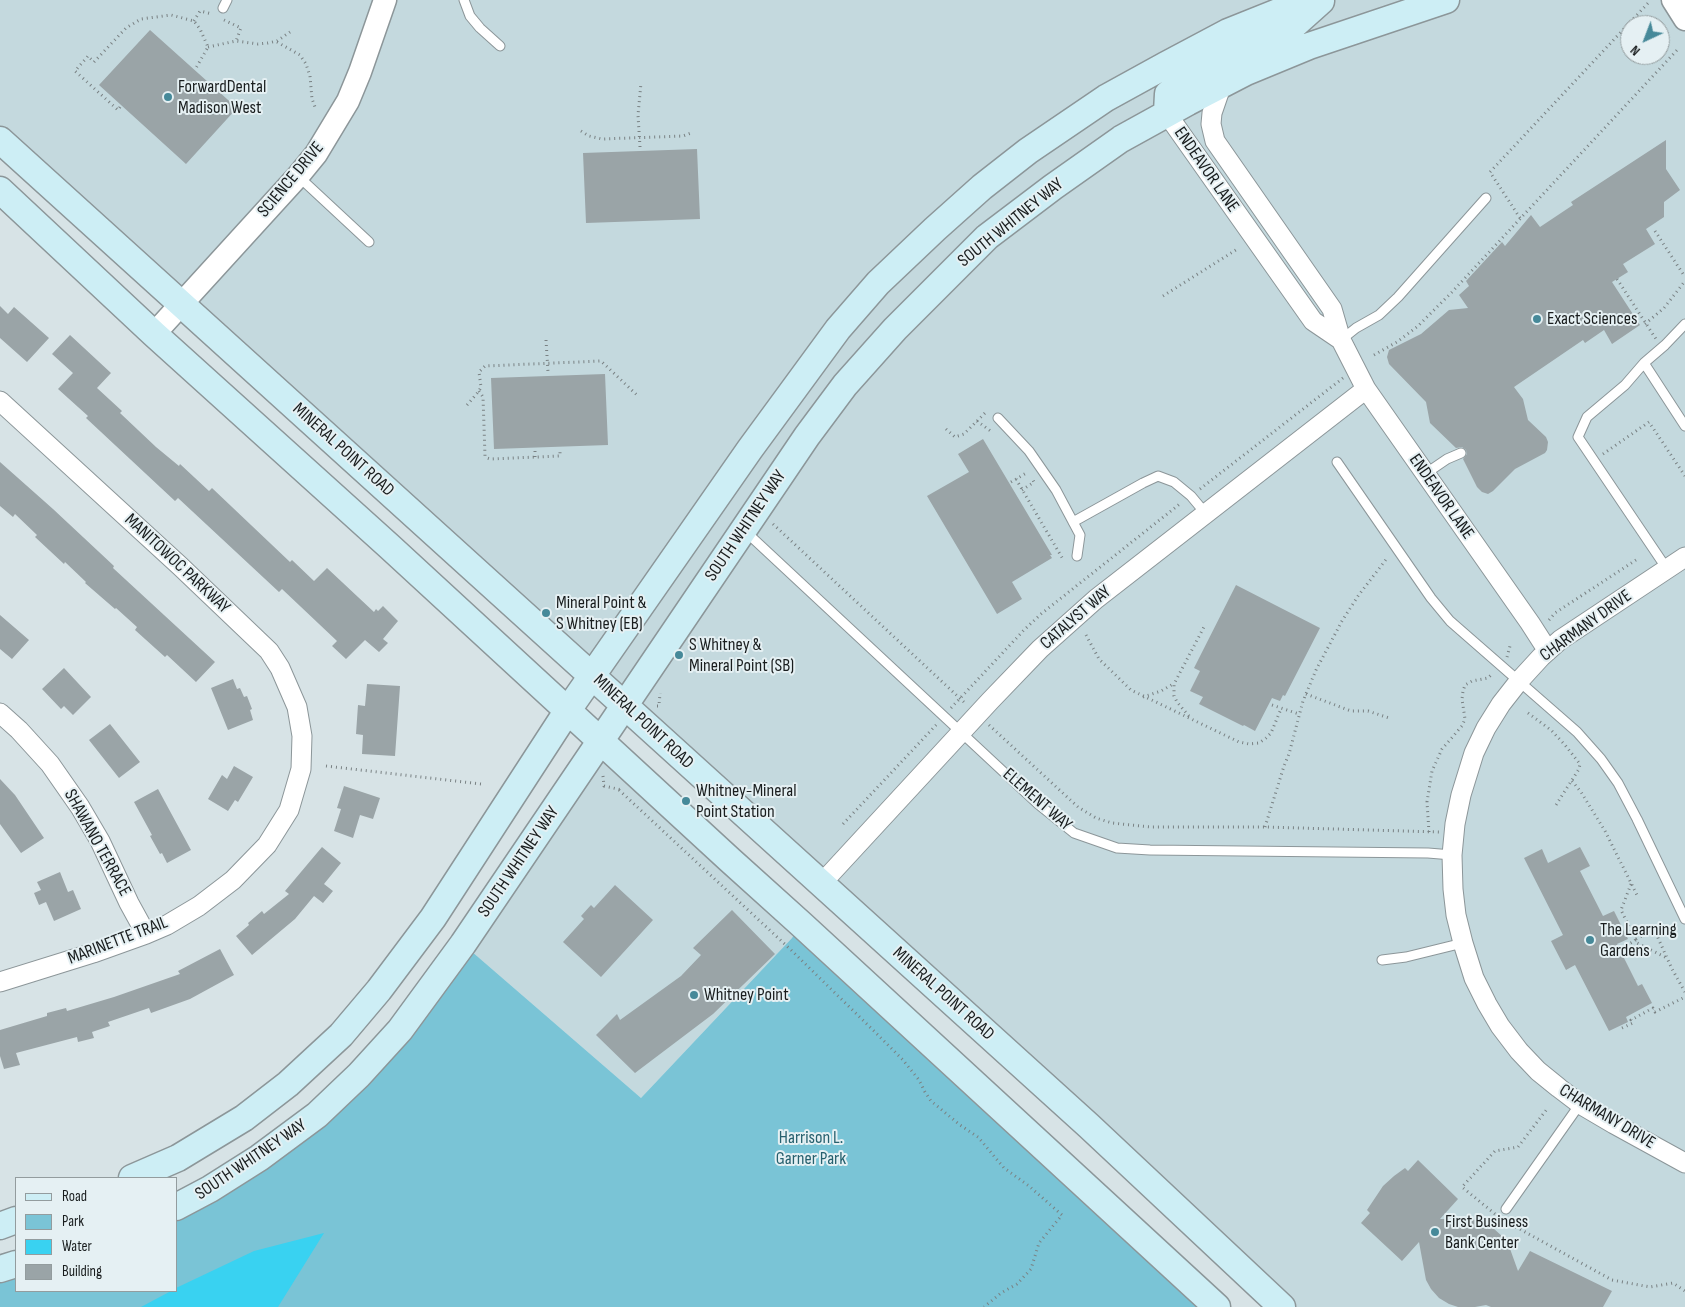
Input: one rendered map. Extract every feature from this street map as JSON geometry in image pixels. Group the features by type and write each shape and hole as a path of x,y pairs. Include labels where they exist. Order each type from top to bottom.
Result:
{"main road":[{"path":"134,1177 178,1158 244,1118 288,1084 341,1035 379,990 433,918 568,710 750,449 838,329 878,283 982,187 1028,151 1106,98 1228,32 1308,0"},
{"path":"1167,114 1168,94 1198,73 1283,35 1321,0"},
{"name":"SOUTH WHITNEY WAY","path":"178,1206 210,1189 259,1158 318,1115 359,1075 400,1030 463,944 807,436 845,385 894,329 987,237 1121,139 1222,84 1309,46 1446,0"},
{"name":"MINERAL POINT ROAD","path":"0,140 1089,1126 1282,1307"},
{"path":"0,190 154,334 568,710 1217,1307"},
{"path":"0,1226 15,1220"},
{"path":"0,1269 15,1264"}],"street":[{"name":"SCIENCE DRIVE","path":"154,334 316,154 348,101 385,0"},
{"path":"1673,0 1685,20"},
{"name":"ENDEAVOR LANE","path":"1222,84 1212,113 1211,124 1215,141 1332,309 1341,340 1366,389 1548,651"},
{"name":"ENDEAVOR LANE","path":"1167,114 1313,321 1341,340"},
{"name":"CATALYST WAY","path":"821,884 1040,649 1096,598 1366,389"},
{"name":"MANITOWOC PARKWAY","path":"0,401 180,566 269,651 280,668 297,707 302,736 302,759"},
{"name":"CHARMANY DRIVE","path":"1685,557 1580,626 1548,651 1519,680 1491,720 1474,753 1461,795 1455,824 1452,855 1456,915 1463,943 1474,978 1500,1026 1519,1051 1538,1071 1580,1104 1685,1163"},
{"name":"SHAWANO TERRACE","path":"0,713 50,764 80,807 100,841 146,934"},
{"name":"MARINETTE TRAIL","path":"0,982 92,954 146,934 199,906 232,880 267,845 289,810 301,769 302,759"}],"lane":[{"path":"464,0 470,16 500,46"},
{"path":"298,176 369,242"},
{"path":"1341,340 1356,328 1380,315 1486,198"},
{"path":"1667,569 1578,437 1587,417 1625,385 1685,324"},
{"path":"1644,364 1685,426"},
{"path":"998,418 1029,451 1056,490 1080,535 1077,556"},
{"path":"1425,474 1447,459 1460,453"},
{"path":"1337,462 1431,598 1450,621 1577,732 1601,759 1618,783 1637,818 1685,919"},
{"path":"1072,522 1158,476 1174,482 1191,496 1206,514"},
{"name":"ELEMENT WAY","path":"743,530 1038,804 1074,833 1117,848 1150,850 1428,853 1452,855"},
{"path":"1382,960 1406,957 1463,943"},
{"path":"1506,1209 1580,1104"}],"path":[{"path":"1520,218 1490,172 1650,1"},
{"path":"120,108 118,110 75,70 88,56 94,62 133,23 141,18 151,16 171,15 183,17 194,21 208,47"},
{"path":"196,68 208,47 236,41 258,44 277,42 290,32"},
{"path":"277,42 300,55 306,64 315,107"},
{"path":"1374,355 1397,342 1418,326 1452,292 1679,48"},
{"path":"640,147 638,115 641,83"},
{"path":"581,131 602,139 683,136 691,133"},
{"path":"1655,231 1685,277"},
{"path":"1163,296 1239,248"},
{"path":"1617,279 1662,348"},
{"path":"1645,324 1664,308 1685,281"},
{"path":"546,340 548,372"},
{"path":"467,405 479,391 479,372 485,366 600,361 638,396"},
{"path":"954,705 1040,614 1356,368"},
{"path":"479,391 483,397 487,458 560,456 560,450"},
{"path":"946,429 955,437 964,434 988,410"},
{"path":"977,421 998,437"},
{"path":"1594,460 1649,422 1685,476"},
{"path":"535,450 535,457"},
{"path":"1022,490 1034,482 1025,467"},
{"path":"1011,482 1028,472"},
{"path":"1016,479 1067,566"},
{"path":"773,524 968,706"},
{"path":"1265,827 1289,754 1299,714 1316,670 1342,621 1358,596 1396,547"},
{"path":"1547,622 1555,613 1636,560"},
{"path":"1191,718 1174,696 1174,684 1205,625"},
{"path":"1086,635 1099,658 1131,690 1239,742 1259,743 1271,733 1282,709"},
{"path":"1429,832 1427,802 1432,771 1442,749 1465,720 1462,699 1465,685 1472,681 1488,678 1508,654 1510,646"},
{"path":"1143,697 1174,684"},
{"path":"1306,694 1351,711 1368,711 1389,718"},
{"path":"1272,705 1299,714"},
{"path":"1528,713 1551,730 1566,745 1580,764 1572,781 1556,805"},
{"path":"988,725 1078,807 1096,818 1112,823 1128,826 1265,827 1440,832"},
{"path":"844,824 935,726"},
{"path":"326,766 481,784"},
{"path":"603,775 604,786 618,789 790,949 874,1031 919,1080 931,1101 960,1125 978,1136 1004,1168 1029,1186 1062,1216 1039,1243 1031,1269 1017,1284 1001,1293 984,1307"},
{"path":"1572,781 1592,809 1637,895"},
{"path":"1631,884 1621,910 1637,943 1666,958"},
{"path":"1622,948 1654,929 1666,958 1685,992"},
{"path":"1622,1028 1632,1023 1631,1020 1653,1008 1655,1012 1685,997"},
{"path":"1547,1109 1518,1147 1495,1151 1462,1188 1509,1224 1612,1280 1650,1286 1673,1282 1685,1291"}],"shaded area":[{"path":"0,0 1685,0 1685,1307 1282,1307 0,140"},
{"path":"601,741 801,924 792,938 641,1098 463,944"}],"green space":[{"name":"Harrison L. Garner Park","path":"801,924 1217,1307 0,1307 0,1269 15,1264 15,1292 178,1292 178,1206 317,1115 463,944 641,1098 792,938"}],"water":[{"path":"324,1233 278,1307 141,1307 169,1292 178,1292 178,1287 254,1251"}],"building":[{"name":"ForwardDental Madison West","path":"150,30 237,108 186,164 99,85"},
{"name":"Exact Sciences","path":"1666,140 1666,169 1680,190 1664,202 1664,217 1646,229 1655,244 1623,264 1628,272 1612,282 1640,325 1612,344 1604,330 1585,343 1583,340 1514,387 1523,399 1528,420 1546,437 1548,442 1547,450 1545,453 1515,469 1493,491 1488,494 1482,492 1477,487 1463,459 1467,454 1466,450 1462,447 1456,448 1430,423 1426,402 1389,364 1387,357 1389,350 1421,334 1449,310 1468,308 1459,295 1469,286 1466,281 1502,242 1505,246 1531,215 1540,227 1573,205 1571,202"},
{"path":"697,149 700,219 586,223 583,153"},
{"path":"0,306 8,314 14,307 49,338 27,362 0,338"},
{"path":"70,335 111,373 97,388 156,447 179,466 180,464 209,491 212,488 290,562 292,560 314,581 327,568 374,612 383,606 398,621 383,639 388,643 379,652 365,640 346,659 332,646 337,641 282,589 279,592 178,498 175,501 86,418 88,416 58,389 73,373 52,354"},
{"path":"605,374 608,445 494,449 491,378"},
{"path":"983,439 1052,555 1050,555 1052,558 1012,582 1022,599 997,614 927,496 969,472 958,454"},
{"path":"0,462 53,509 114,566 113,568 215,662 196,682 167,655 165,657 135,630 137,627 85,583 65,562 64,564 35,537 37,535 15,514 13,517 0,506"},
{"path":"1236,585 1320,628 1285,696 1283,695 1280,701 1272,698 1255,731 1199,704 1203,697 1190,691 1200,671 1194,668"},
{"path":"0,615 29,640 12,659 0,649"},
{"path":"64,668 91,697 73,715 64,706 61,709 42,689"},
{"path":"233,679 237,689 240,688 244,697 247,696 252,709 250,710 253,720 228,730 211,688"},
{"path":"367,684 400,686 395,756 362,754 363,735 356,734 358,705 365,706"},
{"path":"110,724 140,762 119,778 89,740"},
{"path":"234,766 253,777 238,802 235,800 228,811 208,799 222,775 227,779"},
{"path":"0,779 15,795 44,838 21,853 0,824"},
{"path":"344,786 380,798 373,819 360,815 353,838 334,831 341,809 337,808"},
{"path":"158,789 191,850 167,863 150,836 152,835 134,802"},
{"path":"322,847 341,863 324,884 333,891 323,903 314,896 295,919 252,955 236,936 262,911 264,914 289,894 285,891"},
{"name":"The Learning Gardens","path":"1580,847 1590,866 1580,871 1603,916 1614,911 1628,939 1617,944 1638,986 1642,984 1652,1003 1626,1017 1628,1022 1609,1031 1575,965 1566,970 1551,941 1563,935 1524,858 1542,849 1548,863"},
{"path":"60,872 68,892 73,890 81,909 54,921 46,902 39,905 34,893 41,890 37,882"},
{"path":"615,885 653,920 601,977 563,942 584,919 581,916 591,905 594,908"},
{"name":"Whitney Point","path":"732,910 775,954 713,1014 635,1073 596,1035 617,1014 620,1020 681,976 701,955 693,948"},
{"path":"220,949 234,975 190,999 151,1013 149,1008 108,1022 110,1026 92,1032 94,1038 78,1042 77,1037 16,1053 20,1065 4,1069 0,1056 0,1030 47,1016 47,1013 66,1008 67,1011 114,997 180,974 178,971"},
{"name":"First Business Bank Center","path":"1418,1160 1458,1199 1440,1219 1473,1219 1493,1228 1509,1246 1518,1271 1530,1251 1612,1291 1603,1307 1491,1307 1486,1305 1458,1307 1439,1298 1426,1280 1419,1242 1402,1261 1361,1223 1370,1213 1367,1210 1383,1186 1405,1168 1408,1171"}],"place":[{"name":"ForwardDental Madison West","path":"168,97"},
{"name":"Exact Sciences","path":"1537,319"},
{"name":"Mineral Point & S Whitney (EB)","path":"546,613"},
{"name":"S Whitney & Mineral Point (SB)","path":"679,655"},
{"name":"Whitney-Mineral Point Station","path":"686,801"},
{"name":"The Learning Gardens","path":"1590,940"},
{"name":"Whitney Point","path":"694,995"},
{"name":"First Business Bank Center","path":"1435,1232"}]}
